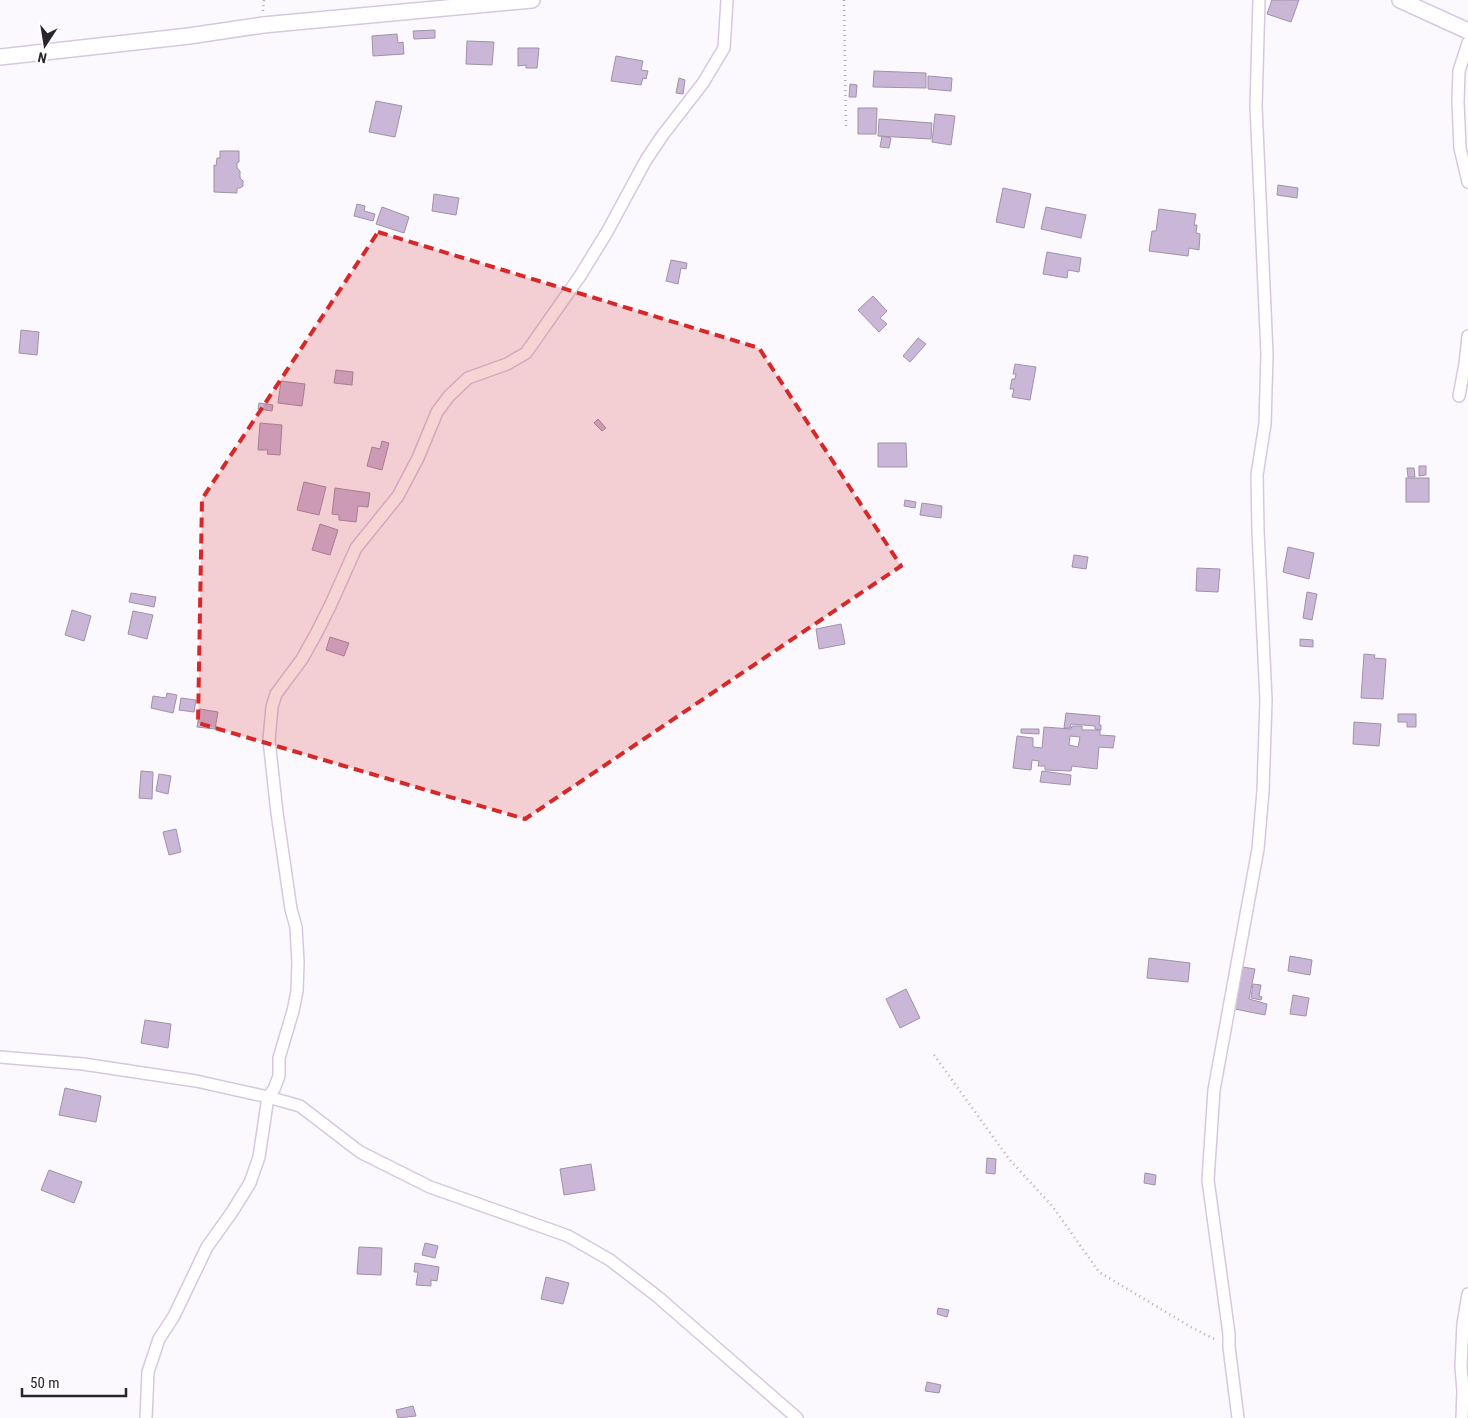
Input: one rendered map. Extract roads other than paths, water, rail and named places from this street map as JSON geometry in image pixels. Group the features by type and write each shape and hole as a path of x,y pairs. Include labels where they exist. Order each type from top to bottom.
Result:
{"street":[{"path":"0,56 190,36 263,25 532,0"},
{"path":"146,1418 148,1372 159,1340 174,1316 208,1248 250,1183 259,1156 268,1097 274,1089 279,1076 279,1058 297,991 296,927 291,909 270,749 272,707 276,694 302,659 316,634 332,604 356,548 398,496 418,458 437,412 449,396 468,378 507,364 526,353 580,276 607,232 646,160 703,83 724,48 728,0"},
{"path":"1238,1418 1208,1180 1214,1090 1258,849 1263,791 1266,700 1258,541 1257,475 1265,424 1267,354 1256,106 1258,0"},
{"path":"1400,0 1468,31"},
{"path":"1468,43 1459,71 1458,102 1460,148 1468,182"},
{"path":"1459,396 1468,336"},
{"path":"0,1058 92,1065 196,1081 300,1106 360,1152 430,1187 568,1236 610,1260 658,1297 797,1418"},
{"path":"1462,1418 1463,1324 1468,1294"}]}
